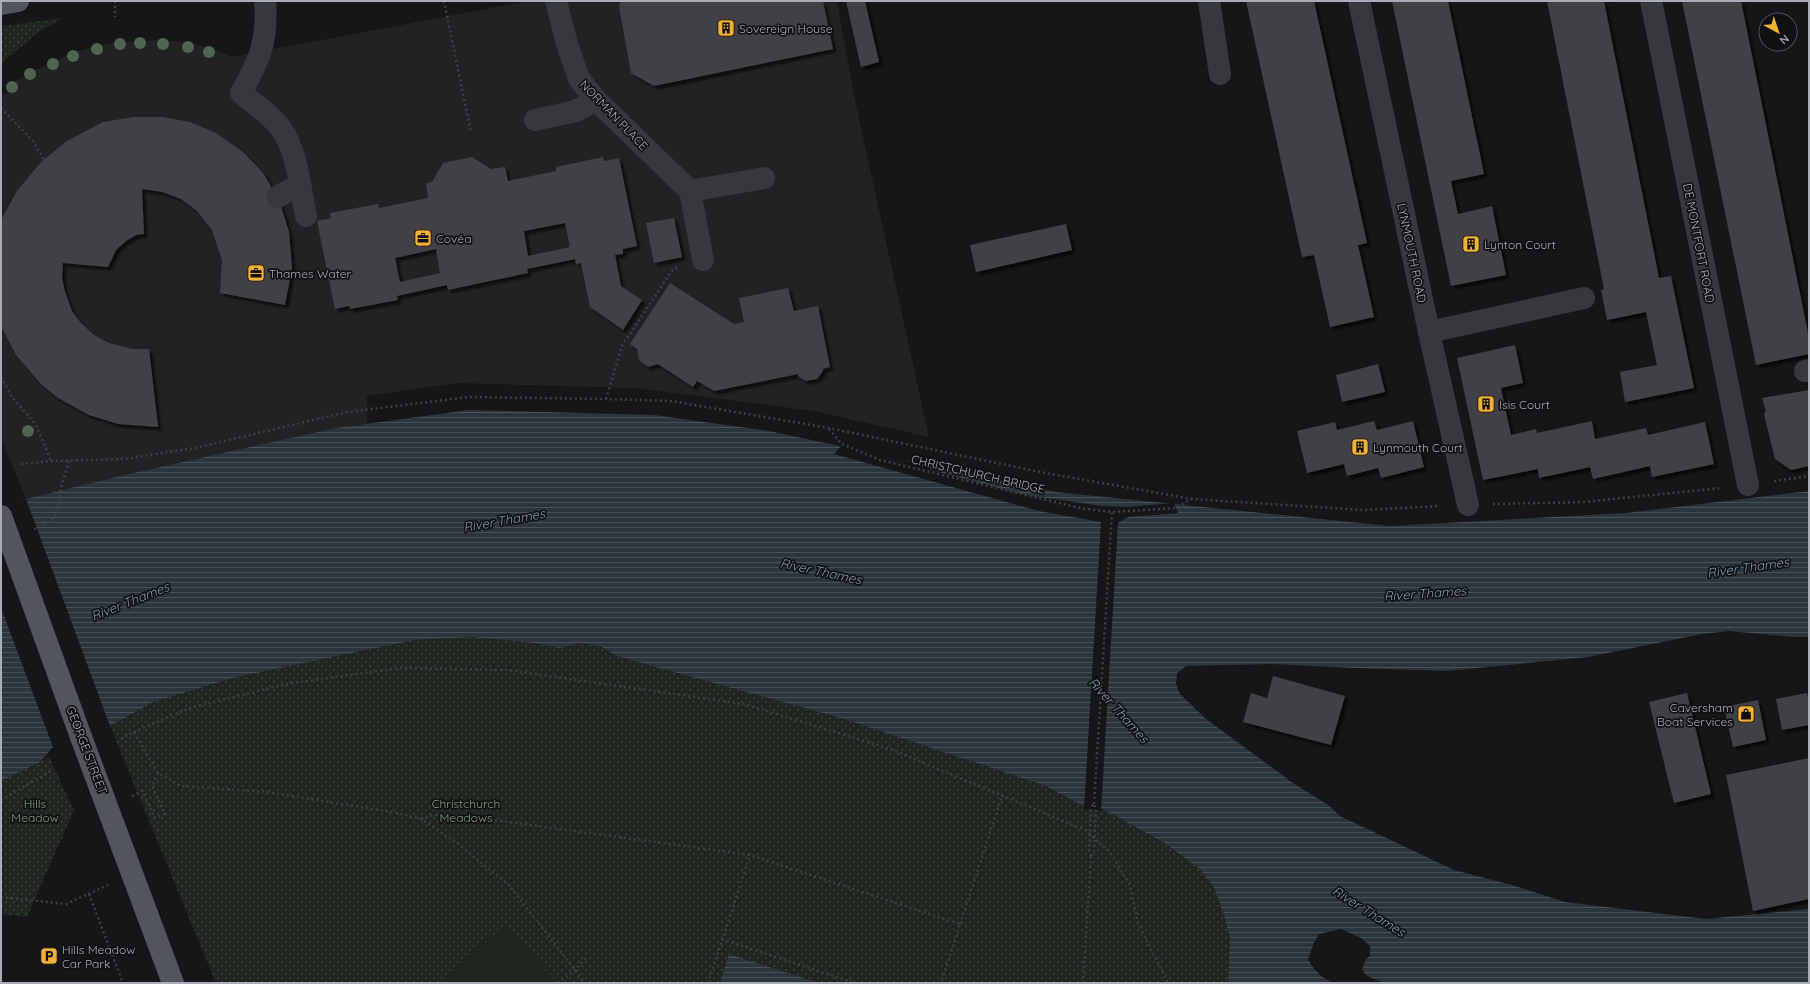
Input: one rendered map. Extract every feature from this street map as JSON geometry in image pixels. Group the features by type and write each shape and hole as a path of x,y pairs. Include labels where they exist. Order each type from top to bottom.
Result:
{"main road":[{"path":"1,4 18,1"},
{"name":"GEORGE STREET","path":"1,516 81,737 173,983"}],"street":[{"path":"265,1 266,20 264,44 256,66 241,93 262,110 282,130 293,153 306,216"},
{"name":"NORMAN PLACE","path":"556,1 567,44 579,79 596,100 690,191"},
{"path":"1209,1 1220,74"},
{"name":"LYNMOUTH ROAD","path":"1360,1 1429,332 1468,505"},
{"name":"DE MONTFORT ROAD","path":"1651,1 1748,485"},
{"path":"535,120 576,111 596,100"},
{"path":"703,260 690,191 764,178"},
{"path":"277,197 300,185"},
{"path":"1429,332 1584,298"}],"path":[{"path":"115,1 115,17"},
{"path":"444,1 471,133"},
{"path":"1,108 32,141 44,160"},
{"path":"606,399 622,346 673,270 703,260"},
{"path":"1,377 12,397 36,425 51,461"},
{"path":"21,464 51,461 124,459 195,448 348,412 469,396 672,401 829,428 1040,472 1192,498 1363,510 1584,502 1748,485 1809,476"},
{"name":"CHRISTCHURCH BRIDGE","path":"829,428 842,444 880,460 1080,508 1112,512 1176,508 1192,498"},
{"path":"28,531 42,526 53,519 58,507 60,491 69,461"},
{"path":"1091,856 1094,851 1096,809 1094,804 1112,512"},
{"path":"121,739 190,708 286,684 400,668 507,670 744,704 890,749 1085,830 1110,852 1130,885 1138,923 1168,983"},
{"path":"134,732 158,773 181,786 267,792 398,813 421,819 457,844 509,885 585,983"},
{"path":"1,800 51,771"},
{"path":"142,791 155,818 165,814 152,786 158,773"},
{"path":"941,983 1002,796"},
{"path":"1083,983 1091,856 1089,850 1091,810 1094,804"},
{"path":"421,819 433,815 472,817 750,855 960,924"},
{"path":"708,983 750,855"},
{"path":"1,896 66,904 133,874"},
{"path":"89,894 123,983"},
{"path":"722,939 854,983"},
{"path":"558,983 575,970 587,956"}],"shaded area":[{"path":"528,1 837,1 854,96 929,437 814,411 635,388 457,383 367,396 367,423 336,428 26,499 1,438 1,97 7,92 8,86 29,73 72,53 119,42 164,40 189,43 211,48 232,57"}],"green space":[{"path":"63,18 37,33 1,64 1,26"},
{"name":"Christchurch Meadows","path":"472,637 533,643 560,648 580,643 602,647 616,656 844,719 1046,786 1085,807 1101,808 1163,842 1200,869 1214,888 1224,915 1230,939 1228,983 216,983 110,726 153,702 237,677 415,640"},
{"name":"Hills Meadow","path":"49,757 74,810 27,917 1,914 1,781"},
{"path":"504,925 558,983 442,983"}],"water":[{"name":"River Thames","path":"469,410 654,415 769,431 1056,492 1390,526 1626,513 1809,491 1809,637 1729,631 1702,634 1588,657 1447,671 1272,664 1186,666 1177,673 1176,684 1180,694 1206,719 1293,783 1328,805 1340,816 1454,870 1512,885 1565,902 1706,919 1809,909 1809,983 1385,983 1367,976 1362,970 1366,959 1370,956 1370,946 1361,938 1341,929 1319,934 1314,942 1308,959 1318,973 1333,983 1228,983 1230,939 1224,915 1214,888 1200,869 1163,842 1101,808 1085,807 1046,786 844,719 616,656 602,647 580,643 560,648 533,643 472,637 415,640 237,677 153,702 110,726 53,747 40,762 1,781 1,508 26,499 125,475 336,428"},
{"path":"729,954 819,983 720,983"}],"pier":[{"path":"842,445 894,456 939,472 1026,495 1102,506 1129,507 1174,503 1178,513 1128,517 1118,523 1101,811 1084,809 1101,522 1039,511 834,454"},
{"path":"26,499 110,726 53,747 1,608 1,508"}],"building":[{"name":"Sovereign House","path":"621,1 823,1 833,49 654,86 631,73 619,6"},
{"path":"846,1 865,1 879,62 861,67"},
{"path":"1246,1 1314,1 1367,243 1358,245 1374,317 1330,327 1314,255 1302,257"},
{"path":"1392,1 1448,1 1484,174 1451,181 1458,214 1492,206 1506,275 1451,286"},
{"path":"1547,1 1604,1 1659,278 1671,276 1694,388 1625,402 1620,372 1657,365 1646,312 1607,320 1601,290 1604,289"},
{"path":"1682,1 1741,1 1809,338 1809,354 1756,365"},
{"name":"Thames Water","path":"134,117 162,117 190,122 216,133 243,152 264,174 280,203 289,232 292,268 285,305 220,293 222,260 212,230 197,211 181,199 162,192 142,189 144,234 136,235 116,250 108,267 63,263 62,278 65,292 72,311 81,323 94,335 109,343 132,349 149,349 158,427 118,424 89,415 58,398 42,385 16,355 1,326 1,220 17,191 41,162 67,141 103,122"},
{"name":"Covéa","path":"472,157 491,169 505,167 508,181 556,171 556,167 603,157 604,161 619,158 637,246 623,249 623,254 615,255 621,286 642,300 623,330 590,307 581,263 576,264 575,259 527,269 528,273 448,290 447,285 397,296 398,300 350,309 349,306 335,309 317,221 331,218 330,213 378,204 379,208 428,198 426,183 432,182 443,163","holes":["565,223 570,247 528,256 524,231","436,249 440,273 400,282 395,258"]},
{"path":"674,218 682,257 654,263 646,223"},
{"path":"1066,224 1072,250 976,272 970,245"},
{"path":"670,283 734,324 744,322 739,298 788,288 794,311 818,306 830,367 823,369 817,379 806,381 798,376 798,374 714,391 697,381 693,387 658,364 648,367 639,360 637,349 630,344"},
{"name":"Isis Court","path":"1515,345 1523,383 1501,388 1511,435 1536,429 1537,433 1592,421 1595,439 1646,428 1648,435 1705,422 1714,464 1652,477 1650,466 1593,479 1590,467 1539,478 1538,469 1483,480 1457,358"},
{"path":"1378,364 1385,392 1342,402 1336,375"},
{"path":"1809,390 1809,466 1791,470 1775,459 1764,414 1766,411 1762,398"},
{"name":"Lynmouth Court","path":"1374,421 1377,430 1413,421 1424,467 1381,478 1378,468 1347,476 1344,464 1307,473 1297,431 1335,422 1337,430"},
{"path":"1273,676 1345,696 1331,745 1243,722 1251,693 1267,698"},
{"path":"1687,693 1711,794 1674,803 1649,702"},
{"path":"1807,693 1809,704 1809,725 1782,730 1776,699"},
{"path":"1758,700 1766,740 1733,747 1724,707"},
{"path":"1809,758 1809,899 1753,911 1726,775"}],"place":[{"name":"Sovereign House","path":"726,28"},
{"name":"Covéa","path":"423,238"},
{"name":"Lynton Court","path":"1471,244"},
{"name":"Thames Water","path":"256,273"},
{"name":"Isis Court","path":"1486,404"},
{"name":"Lynmouth Court","path":"1360,447"},
{"name":"Caversham Boat Services","path":"1746,714"},
{"name":"Hills Meadow Car Park","path":"49,956"}]}
